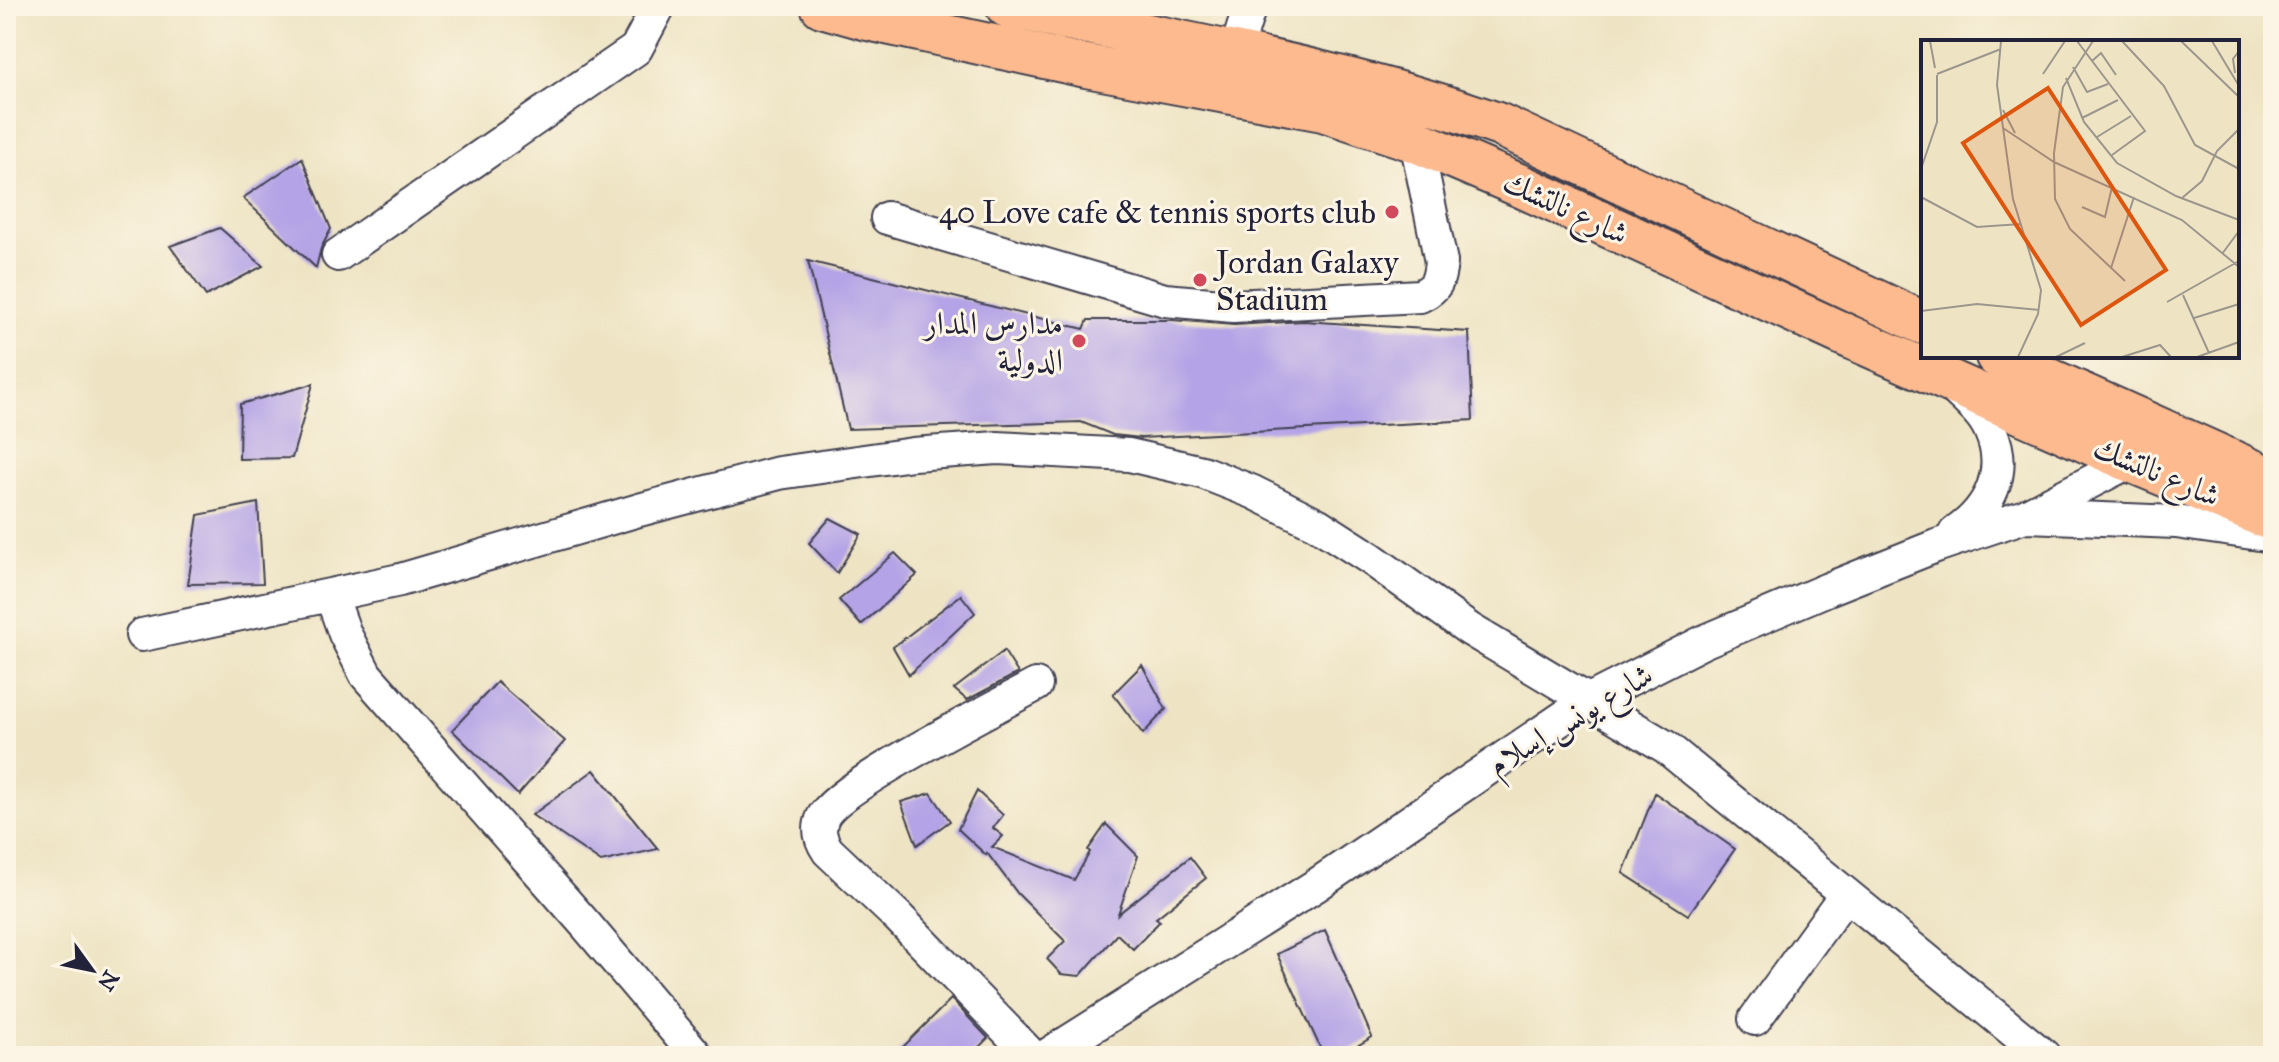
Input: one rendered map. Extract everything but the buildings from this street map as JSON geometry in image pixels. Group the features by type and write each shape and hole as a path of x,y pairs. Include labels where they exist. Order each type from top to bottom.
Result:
{"main road":[{"name":"شارع نالتشك","path":"822,6 868,19 1071,62 1323,110 1416,141 2131,461 2273,520"},
{"name":"شارع نالتشك","path":"1007,6 1090,15 1235,54 1384,88 1500,125 1921,322"},
{"name":"شارع نالتشك","path":"2001,358 2273,480"}],"street":[{"path":"338,255 636,49 659,6"},
{"path":"1235,54 1250,6"},
{"path":"887,218 1176,302 1233,306 1420,296 1433,290 1439,280 1441,262 1416,141"},
{"path":"1936,546 1968,524 1984,508 1997,474 1990,428 1979,412 1944,378"},
{"name":"شارع يونس إسلام","path":"1046,1056 1315,886 1589,700 1703,642 1936,546 2025,516 2176,437"},
{"path":"142,635 400,580 639,510 779,473 913,454 997,448 1129,455 1202,472 1253,492 1317,524 1469,629 1666,747 2044,1056"},
{"path":"2025,516 2176,522 2273,536"},
{"path":"331,595 345,634 366,675 697,1056"},
{"path":"1032,1056 898,917 828,851 822,842 820,829 824,816 843,796 899,761 1036,685"},
{"path":"1755,1019 1846,894"}],"place":[{"name":"40 Love cafe & tennis sports club","path":"1392,212"},
{"name":"Jordan Galaxy Stadium","path":"1200,280"},
{"name":"مدارس المدار الدولية","path":"1079,341"}]}
